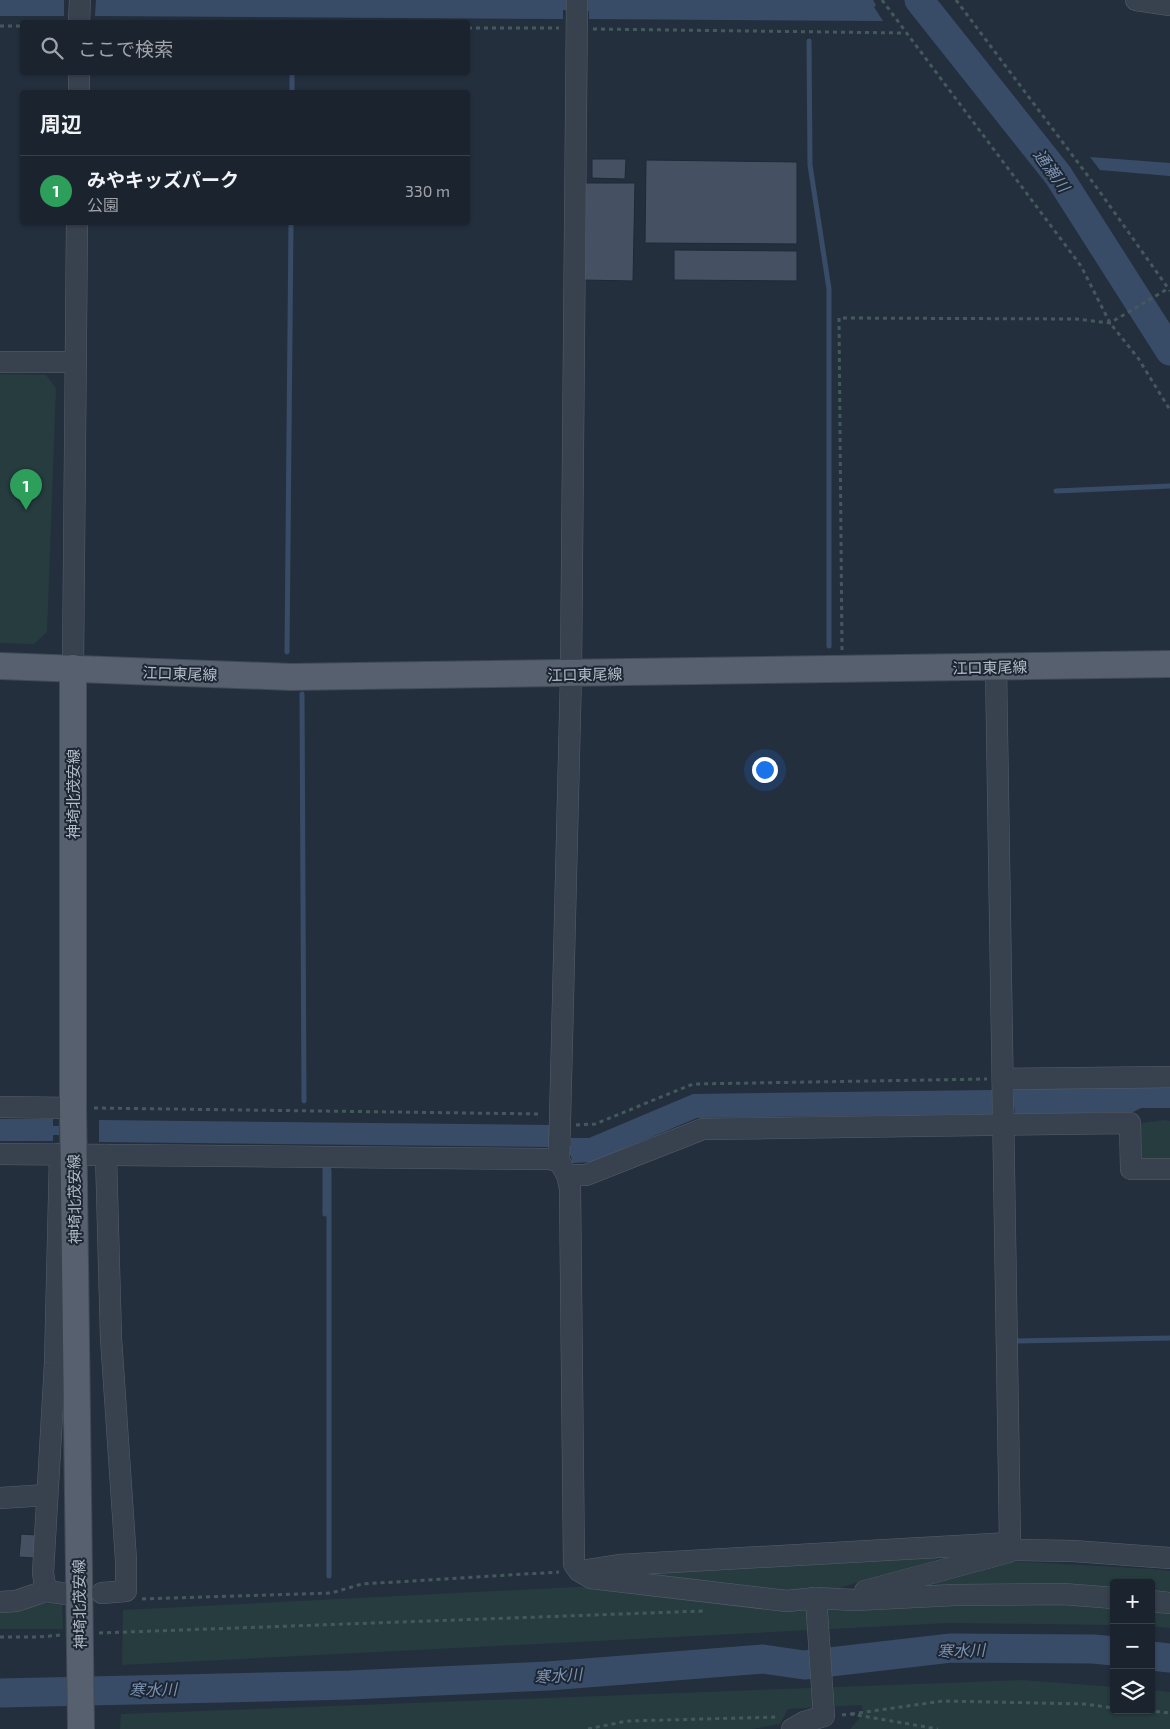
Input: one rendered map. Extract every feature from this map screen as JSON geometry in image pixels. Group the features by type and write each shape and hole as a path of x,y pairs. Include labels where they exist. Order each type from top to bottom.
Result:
{"main road":[{"name":"江口東尾線","path":"0,666 291,677 1170,664"},
{"name":"神埼北茂安線","path":"73,668 73,1108 67,1155 81,1729"}],"street":[{"path":"79,20 80,0"},
{"path":"1136,0 1170,5"},
{"path":"577,14 571,674 561,1148 570,1188 574,1564 579,1571 591,1578 787,1601 823,1602 955,1595 1063,1594 1110,1598"},
{"path":"79,75 79,90"},
{"path":"73,668 77,225"},
{"path":"0,362 76,362"},
{"path":"996,667 1013,1546"},
{"path":"561,1148 586,1175 703,1129 1003,1102 1170,1076"},
{"path":"1003,1102 1130,1122 1131,1169 1170,1169"},
{"path":"0,1107 73,1108"},
{"path":"0,1154 548,1159 561,1148"},
{"path":"0,1602 16,1601 56,1592 43,1573 67,1155"},
{"path":"102,1594 126,1591 126,1560 111,1338 106,1155"},
{"path":"0,1498 47,1495"},
{"path":"823,1602 1013,1546"},
{"path":"579,1571 618,1565 1013,1546 1170,1558"},
{"path":"1155,1601 1170,1603"},
{"path":"811,1719 823,1602"}],"path":[{"path":"842,669 838,318 1076,319 1110,323 1170,289 956,0"},
{"path":"883,2 1081,266 1110,323 1138,358 1170,410"},
{"path":"470,28 577,14 905,33"},
{"path":"0,26 20,26"},
{"path":"561,1148 571,1126 595,1124 693,1084 1003,1102"},
{"path":"73,1108 545,1114 561,1148"},
{"path":"126,1591 141,1599 331,1593 362,1584 579,1571"},
{"path":"0,1637 708,1611"},
{"path":"588,1729 627,1721 783,1717 811,1719 943,1701 1084,1704 1110,1707"},
{"path":"1155,1712 1170,1713"},
{"path":"851,1714 938,1729"}],"green space":[{"path":"0,374 46,375 56,388 47,632 34,644 0,643"},
{"path":"1164,1120 1170,1121 1170,1163 1142,1162 1135,1124"},
{"path":"957,1554 832,1590 788,1592 637,1574"},
{"path":"1008,1561 1170,1571 1170,1596 1155,1594 1155,1579 1110,1579 1110,1590 880,1592"},
{"path":"615,1585 967,1602 1110,1605 1110,1625 949,1623 122,1665 123,1610"},
{"path":"62,1602 63,1629 0,1629 0,1608"},
{"path":"1155,1608 1170,1610 1170,1628 1155,1626"},
{"path":"1022,1680 1110,1687 1110,1714 1155,1714 1155,1690 1170,1692 1170,1729 850,1729 863,1714 862,1705 788,1709 780,1724 752,1729 120,1729 121,1714"}],"water":[{"path":"0,0 64,0 64,16 0,16"},
{"path":"96,0 873,0 876,5 874,7 883,21 589,19 589,11 563,10 563,19 95,16"},
{"path":"1090,157 1170,163 1170,176 1100,170"},
{"path":"1170,1087 1170,1108 1141,1108 1133,1112 1015,1114 1014,1106 993,1107 993,1114 697,1118 592,1162 572,1163 571,1156 553,1141 549,1141 549,1147 99,1142 99,1120 549,1125 549,1131 553,1131 571,1146 571,1138 589,1138 693,1094 992,1090 993,1097 1014,1096 1014,1089"},
{"path":"0,1119 53,1119 53,1126 59,1126 59,1135 53,1135 53,1141 0,1141"}],"building":[{"path":"592,159 626,159 625,179 592,178"},
{"path":"646,160 797,162 797,244 645,243"},
{"path":"584,183 635,183 633,281 582,280"},
{"path":"674,250 797,251 797,281 674,280"},
{"path":"21,1534 36,1535 34,1558 19,1557"}],"waterway":[{"name":"通瀬川","path":"919,0 1058,175 1170,351"},
{"path":"809,41 810,165 829,289 829,646"},
{"path":"292,75 292,90"},
{"path":"287,652 291,225"},
{"path":"1056,491 1170,486"},
{"path":"302,694 304,1101"},
{"path":"325,1169 325,1214"},
{"path":"329,1170 329,1576"},
{"path":"1015,1341 1170,1338"},
{"name":"寒水川","path":"0,1693 350,1685 548,1676 763,1659 804,1665 951,1648 1110,1651"},
{"name":"寒水川","path":"1155,1656 1170,1658"}],"place":[{"name":"みやキッズパーク","path":"26,510"}]}
